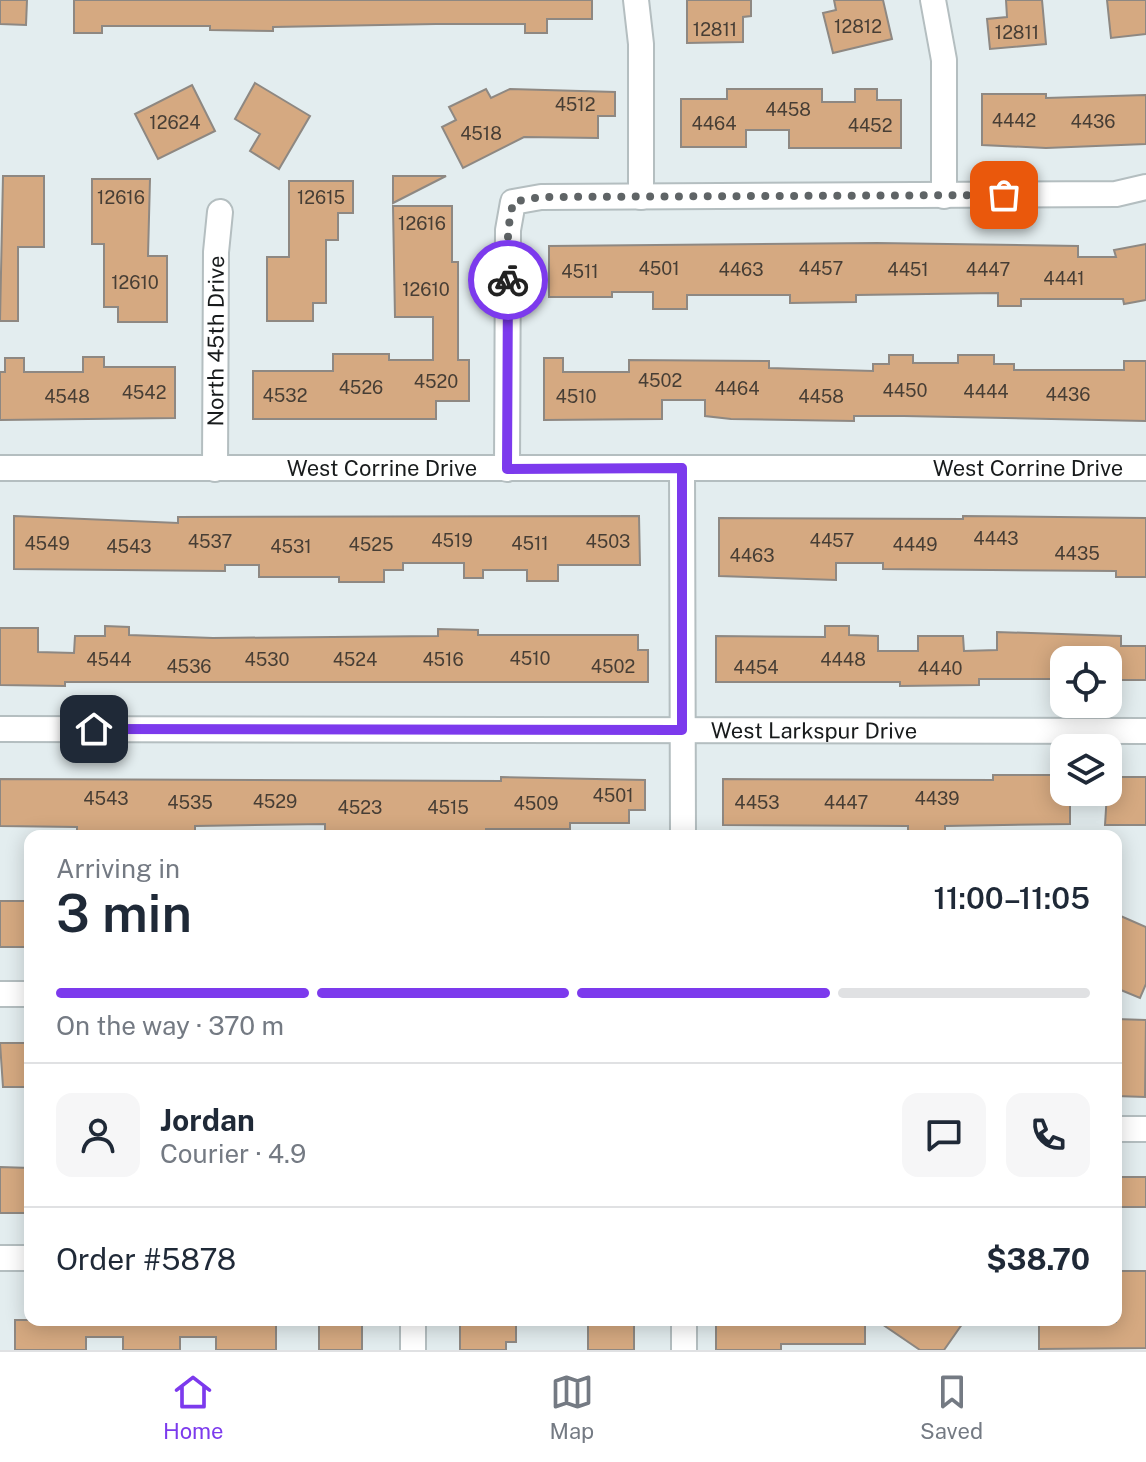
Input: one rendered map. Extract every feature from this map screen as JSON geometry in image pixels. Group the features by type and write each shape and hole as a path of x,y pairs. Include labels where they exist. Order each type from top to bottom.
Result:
{"street":[{"path":"636,0 641,44 641,197"},
{"path":"933,0 944,60 944,196"},
{"path":"507,469 508,230 513,202 541,197 1116,194 1146,187"},
{"name":"North 45th Drive","path":"215,469 216,252 220,212"},
{"name":"West Corrine Drive","path":"0,468 1146,468"},
{"path":"682,468 683,830"},
{"name":"West Larkspur Drive","path":"0,729 1146,731"},
{"path":"0,994 24,994"},
{"path":"1122,1129 1146,1129"},
{"path":"0,1258 24,1258"},
{"path":"413,1326 413,1350"},
{"path":"684,1326 684,1350"}],"building":[{"path":"0,0 27,0 26,25 0,24"},
{"path":"74,0 592,0 592,19 547,19 547,33 525,33 525,24 436,24 273,27 273,31 210,30 210,26 102,26 102,33 74,33"},
{"path":"687,0 751,0 751,16 743,17 743,42 687,43"},
{"path":"834,0 883,0 892,39 833,53 823,13 836,10"},
{"path":"1006,0 1042,0 1046,44 990,49 987,19 1007,17"},
{"path":"1107,0 1146,0 1146,34 1111,38"},
{"path":"255,83 310,116 279,169 250,151 260,134 235,119"},
{"path":"192,85 215,131 158,159 135,114"},
{"path":"486,89 491,98 510,89 615,92 615,116 598,116 598,138 524,137 463,168 442,127 456,120 449,107"},
{"path":"727,89 822,89 822,102 855,102 855,89 877,89 877,100 901,100 901,148 789,148 789,130 746,130 746,147 681,147 681,99 727,99"},
{"path":"982,94 1046,94 1046,98 1146,95 1146,144 1046,148 982,145"},
{"path":"3,176 44,176 44,247 18,247 18,321 0,321"},
{"path":"393,176 446,176 393,203"},
{"path":"92,179 150,179 148,256 167,256 167,322 118,322 118,307 104,307 104,244 92,244"},
{"path":"289,181 353,181 353,213 338,213 338,240 326,240 326,303 313,303 313,321 267,321 267,257 289,257"},
{"path":"393,206 452,206 452,262 458,262 458,360 469,360 469,401 436,401 436,419 253,419 253,371 333,371 333,354 389,354 389,360 433,360 433,317 395,317"},
{"path":"877,243 1078,246 1078,257 1116,257 1114,250 1146,244 1146,300 1124,304 1123,299 1021,299 1021,306 998,306 998,293 856,295 856,302 790,303 790,295 687,295 687,309 653,309 653,292 612,292 612,297 549,297 549,246"},
{"path":"889,355 913,355 913,363 958,363 958,355 994,355 994,364 1014,364 1014,370 1124,370 1124,361 1146,361 1146,421 904,416 854,416 854,421 731,419 705,416 705,400 662,400 662,419 544,420 544,358 563,358 563,372 629,372 629,360 769,361 769,368 873,371 873,364 889,364"},
{"path":"83,357 104,357 104,367 175,367 175,418 0,420 0,372 5,372 5,358 24,358 24,372 83,372"},
{"path":"14,516 178,523 178,517 639,516 640,565 558,565 558,581 527,581 527,570 483,570 483,578 464,578 464,563 403,563 403,570 384,570 384,582 339,582 339,577 259,577 259,565 225,565 225,571 14,569"},
{"path":"963,516 1146,518 1146,577 1116,577 1116,571 883,569 883,563 836,563 836,580 719,576 719,518 963,519"},
{"path":"105,626 129,627 129,635 213,638 438,636 438,629 478,630 478,635 638,635 638,650 648,650 648,682 65,682 65,686 0,685 0,628 38,628 38,652 74,653 75,636 105,636"},
{"path":"825,626 849,626 849,635 878,636 878,651 918,651 918,636 963,636 964,651 997,650 997,632 1121,636 1121,646 1050,646 1050,679 979,679 979,685 900,686 900,682 716,682 716,636 825,637"},
{"path":"1122,646 1146,646 1146,680 1122,680"},
{"path":"993,775 1050,775 1050,806 1070,806 1070,824 945,826 945,830 908,830 908,826 723,825 723,779 993,780"},
{"path":"501,777 645,780 645,810 629,810 629,823 570,823 570,829 325,830 325,824 195,826 195,830 77,830 77,827 0,826 0,779 501,781"},
{"path":"1122,777 1146,777 1146,825 1105,825 1106,806 1122,806"},
{"path":"0,901 24,901 24,947 0,947"},
{"path":"1122,917 1146,927 1146,984 1140,998 1122,990"},
{"path":"1122,1019 1146,1020 1145,1097 1122,1096"},
{"path":"0,1043 24,1043 24,1087 3,1087"},
{"path":"0,1167 24,1168 24,1213 0,1213"},
{"path":"1122,1177 1146,1177 1146,1207 1122,1207"},
{"path":"1122,1271 1146,1271 1146,1348 1039,1349 1039,1326 1122,1326"},
{"path":"15,1320 24,1320 24,1326 276,1326 276,1350 216,1350 216,1337 180,1337 180,1350 123,1350 123,1337 86,1337 86,1350 15,1350"},
{"path":"319,1326 362,1326 362,1350 319,1350"},
{"path":"460,1326 516,1326 516,1342 506,1342 506,1350 460,1350"},
{"path":"588,1326 634,1326 634,1350 588,1350"},
{"path":"716,1326 865,1326 865,1344 781,1344 781,1350 716,1350"},
{"path":"885,1326 961,1326 944,1350 920,1350"}],"way so far":[{"path":"508,280 508,230 513,202 541,197 1004,195"}],"route":[{"path":"94,729 682,730 682,468 507,469 508,280"}]}
